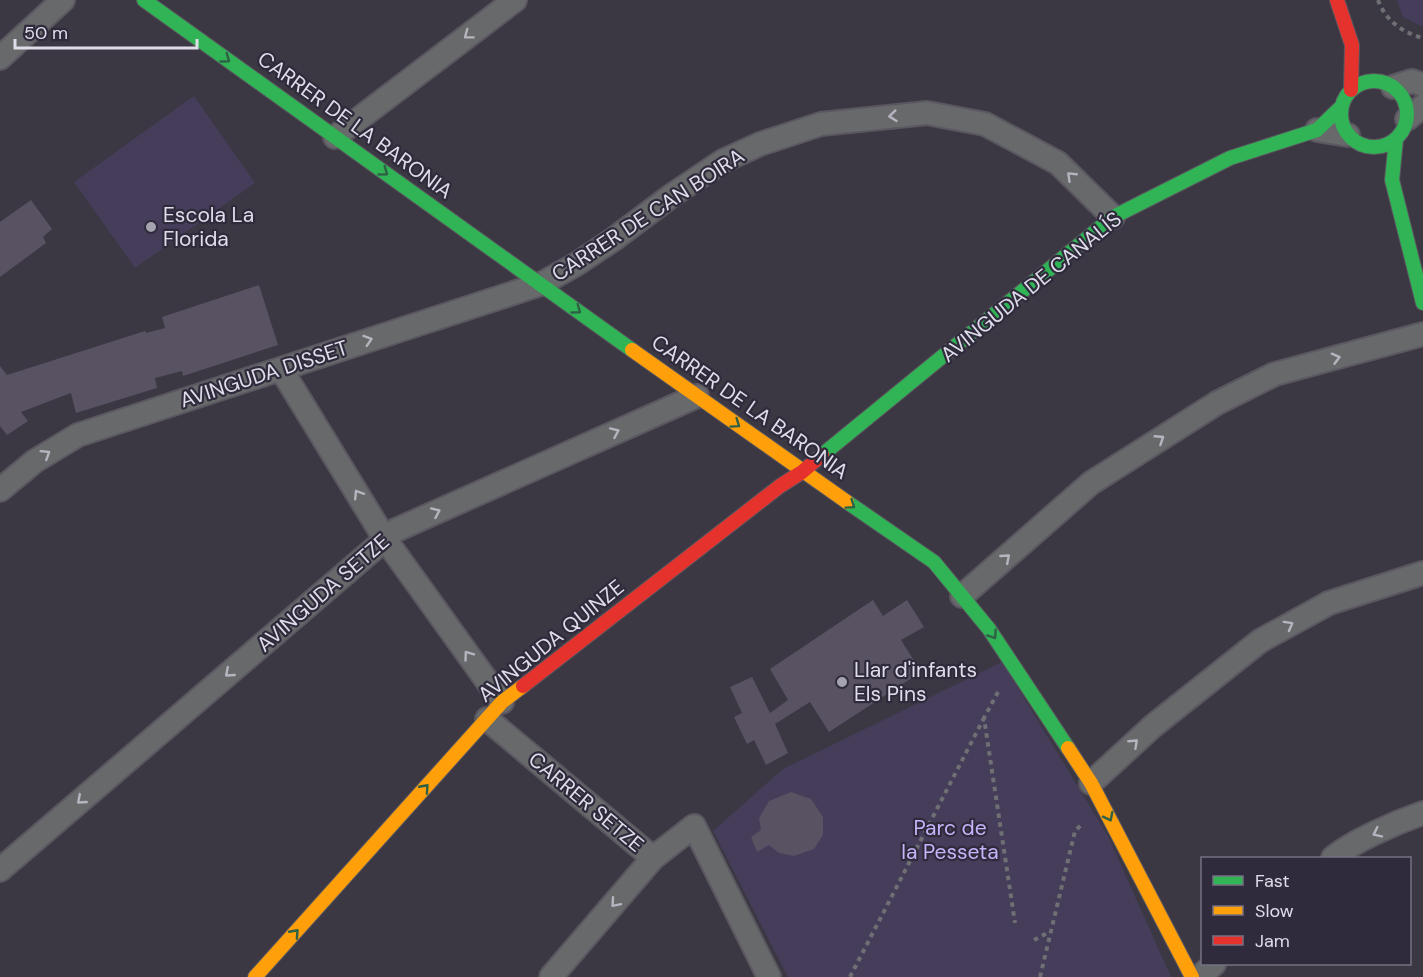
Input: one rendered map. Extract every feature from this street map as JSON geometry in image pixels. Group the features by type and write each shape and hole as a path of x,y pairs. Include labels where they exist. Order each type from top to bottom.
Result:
{"street":[{"path":"0,58 63,0"},
{"name":"CARRER DE LA BARONIA","path":"144,0 802,472 934,562 989,629 1091,783 1192,977"},
{"path":"335,136 515,0"},
{"path":"1337,0 1352,45 1351,90"},
{"path":"1352,45 1403,98 1407,108 1408,121 1392,180 1423,303"},
{"path":"1392,180 1383,173 1343,127 1341,107 1351,90 1369,81 1391,85 1412,81 1423,85"},
{"name":"AVINGUDA DE CANALÍS","path":"802,472 1113,217 1230,158 1317,130 1341,107"},
{"name":"CARRER DE CAN BOIRA","path":"541,284 614,239 723,161 760,144 821,124 927,113 985,124 1058,164 1113,217"},
{"path":"1356,141 1375,147 1386,145 1408,121"},
{"name":"AVINGUDA DE CANALÍS","path":"1317,130 1356,141"},
{"name":"AVINGUDA DISSET","path":"0,490 35,461 78,435 541,284"},
{"path":"962,596 1091,483 1217,403 1275,374 1423,334"},
{"name":"CARRER SETZE","path":"281,369 385,539 495,711 653,858 694,826 768,977"},
{"name":"AVINGUDA SETZE","path":"0,870 396,530 697,396"},
{"name":"AVINGUDA QUINZE","path":"255,977 495,711 780,486 802,472"},
{"path":"1091,783 1153,726 1260,641 1329,603 1423,573"},
{"path":"1334,857 1343,850 1423,813"},
{"path":"551,977 653,858"},
{"path":"1199,977 1213,965"}],"path":[{"path":"1378,0 1392,22 1423,39"},
{"path":"850,977 999,690"},
{"path":"984,718 1015,923"},
{"path":"1040,977 1075,831 1087,819"},
{"path":"1034,939 1051,931"}],"green space":[{"path":"1397,0 1423,0 1423,27 1403,17"},
{"path":"194,96 255,183 135,268 74,182"},
{"name":"Parc de la Pesseta","path":"1002,662 1108,836 1171,977 788,977 713,831 783,769"}],"building":[{"path":"31,200 52,229 43,237 46,243 0,277 0,222"},
{"path":"259,285 278,345 183,376 182,371 155,378 157,388 76,413 71,393 21,412 28,421 7,435 0,426 0,366 7,375 145,331 146,333 165,328 162,317"},
{"name":"Llar d'infants Els Pins","path":"873,600 883,616 907,600 924,627 901,640 921,672 829,732 810,702 775,724 788,753 766,765 754,740 747,744 734,717 742,713 730,687 752,677 770,713 788,700 770,669"},
{"path":"791,792 811,799 823,817 823,835 814,849 794,856 779,853 769,845 757,852 751,837 761,830 759,818 769,801"}],"traffic: fast":[{"path":"144,0 632,350"},
{"path":"1368,81 1380,81 1392,86 1402,96 1407,114 1405,127 1392,142 1380,147 1368,147 1356,142 1346,132 1341,120 1341,108 1346,96 1356,86 1368,81"},
{"path":"822,455 1113,217 1230,158 1317,130 1341,107"},
{"path":"1396,139 1392,180 1423,303"},
{"path":"847,502 934,562 989,629 1068,748"}],"traffic: slow":[{"path":"632,350 847,502"},
{"path":"255,977 502,702 523,686"},
{"path":"1068,748 1091,783 1192,977"}],"traffic: jam":[{"path":"1337,0 1352,45 1351,90"},
{"path":"523,686 822,455"}],"place":[{"name":"Escola La Florida","path":"151,227"},
{"name":"Llar d'infants Els Pins","path":"842,682"}]}
